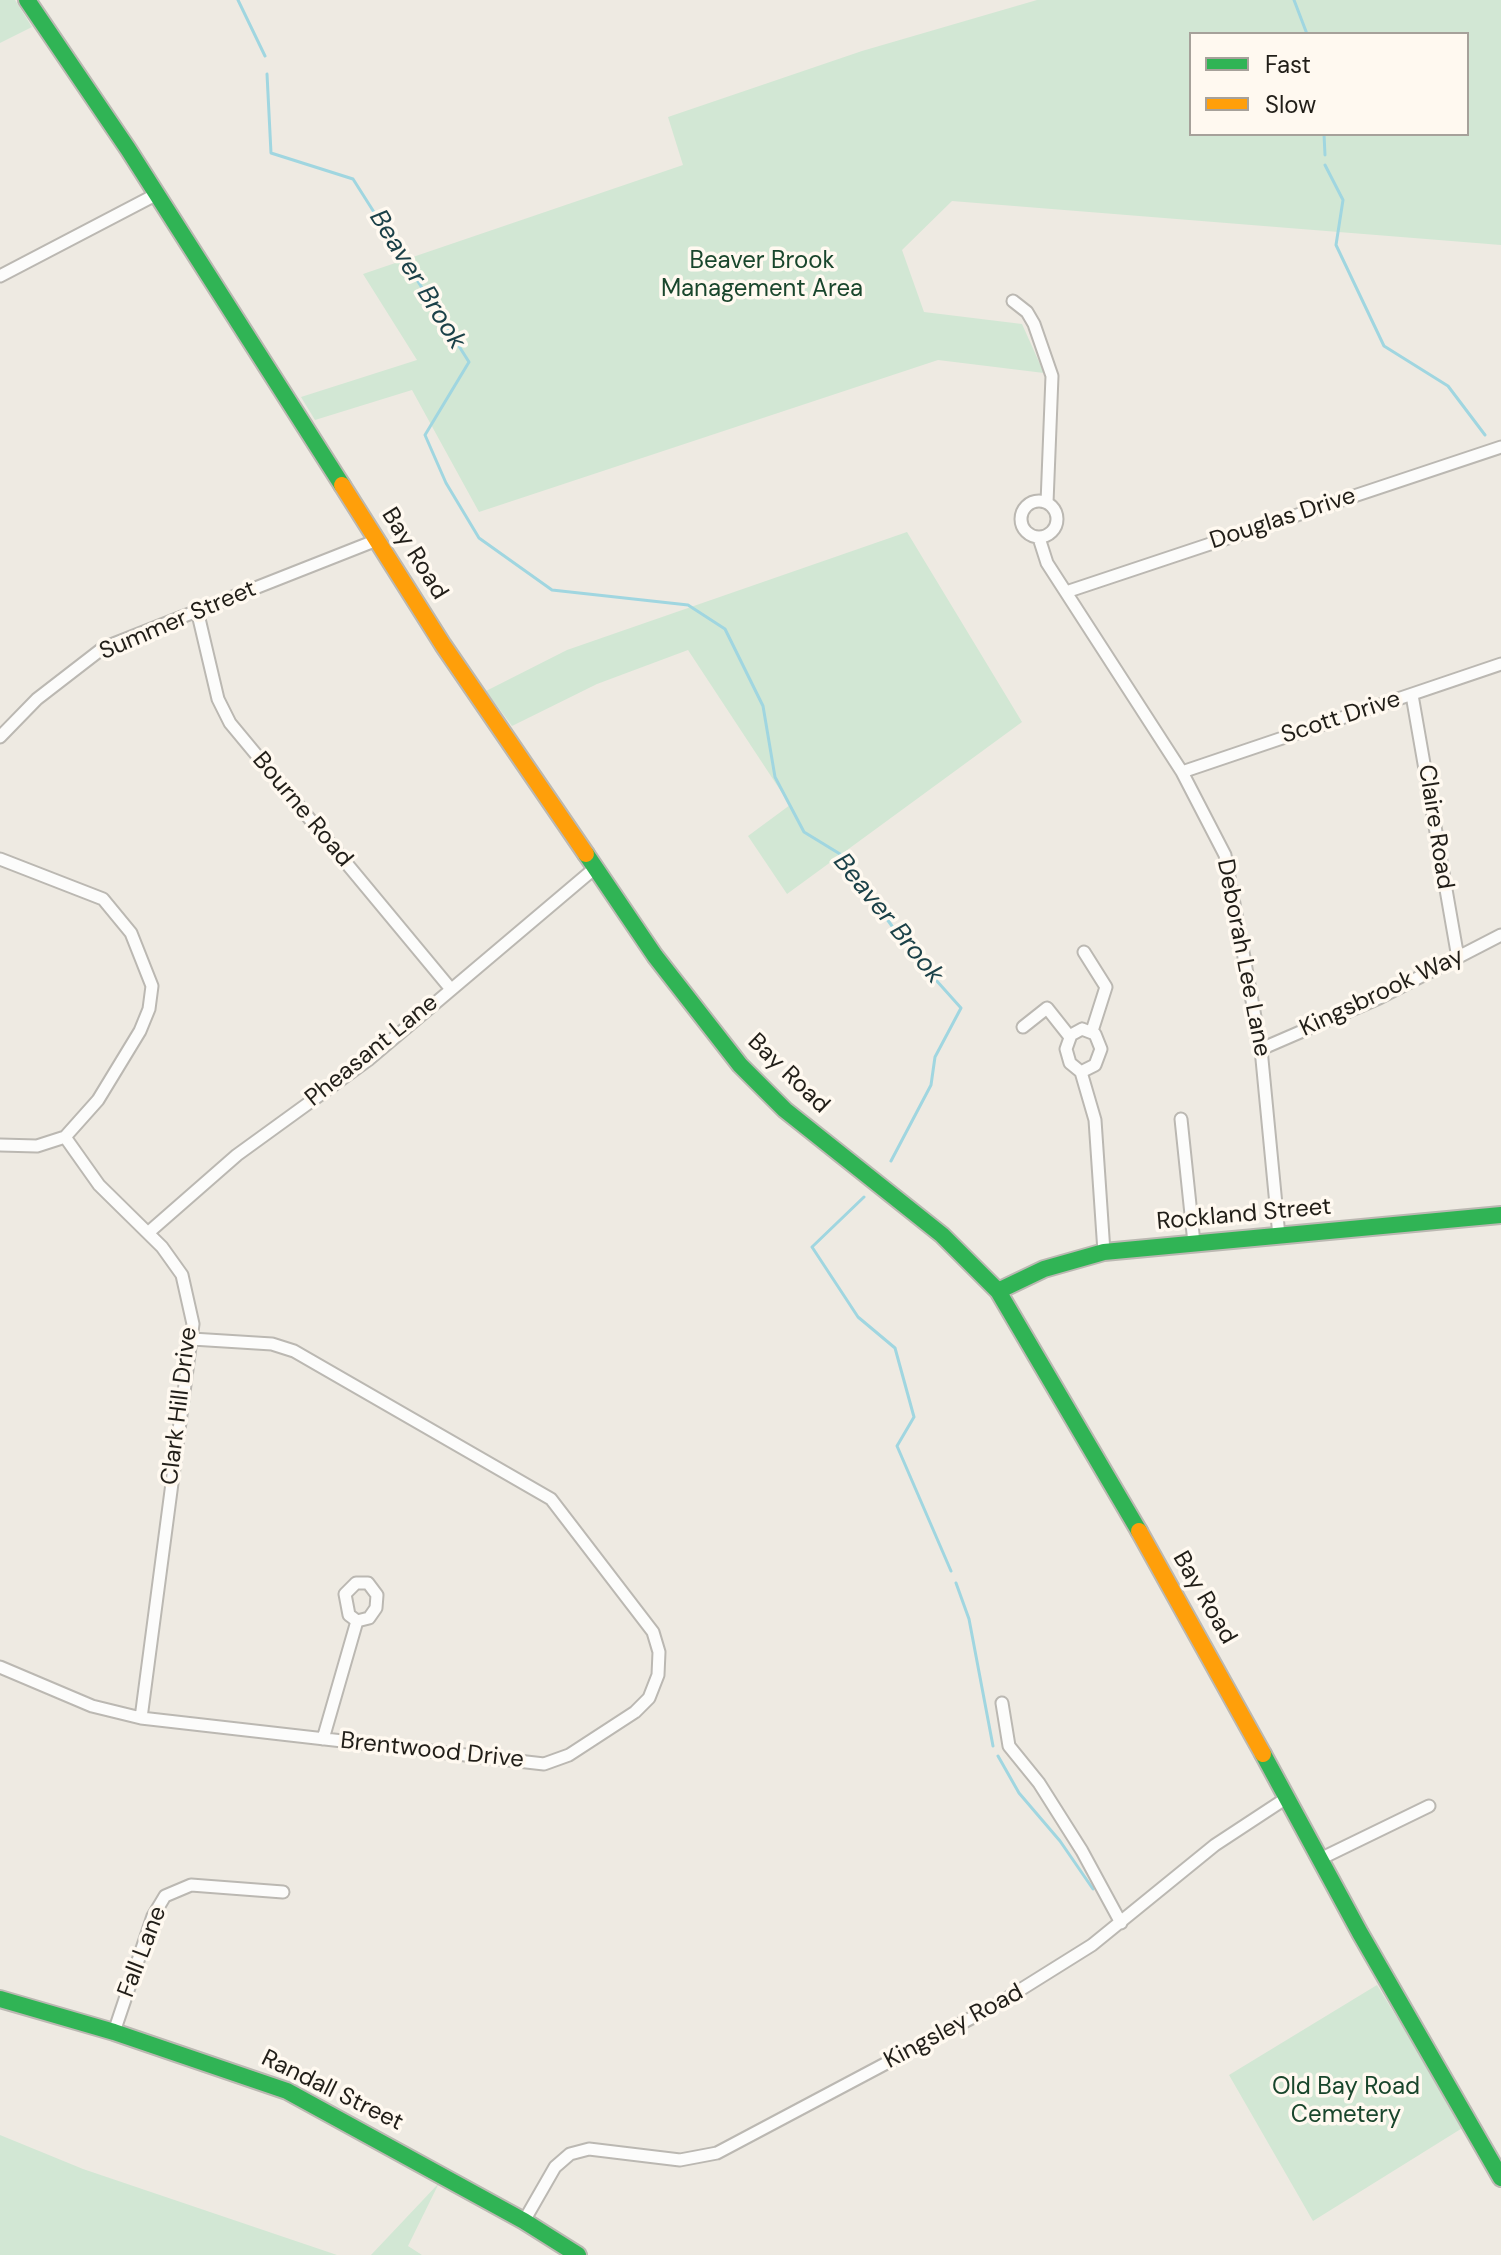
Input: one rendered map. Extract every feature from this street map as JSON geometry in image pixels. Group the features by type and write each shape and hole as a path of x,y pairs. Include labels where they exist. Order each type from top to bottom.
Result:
{"main road":[{"name":"Bay Road","path":"27,0 157,194 490,716 655,956 740,1065 785,1110 942,1235 998,1291 1191,1620 1320,1859 1501,2178"},
{"name":"Rockland Street","path":"998,1291 1044,1269 1104,1252 1501,1215"},
{"name":"Randall Street","path":"0,1999 114,2032 287,2091 524,2221 578,2255"}],"street":[{"path":"0,276 157,194"},
{"path":"1013,301 1027,312 1034,324 1052,376 1047,503 1057,513 1057,525 1050,534 1039,538"},
{"name":"Douglas Drive","path":"1066,592 1501,447"},
{"name":"Deborah Lee Lane","path":"1047,503 1032,502 1021,517 1024,530 1039,538 1047,563 1182,772 1225,855 1261,1049 1279,1236"},
{"name":"Summer Street","path":"0,737 37,699 103,648 377,540"},
{"name":"Bourne Road","path":"197,610 218,699 230,723 450,988"},
{"name":"Scott Drive","path":"1182,772 1501,664"},
{"name":"Claire Road","path":"1412,695 1458,958"},
{"path":"0,859 103,899 131,933 150,975 151,998 140,1031 98,1100 65,1137 37,1146 0,1145"},
{"name":"Pheasant Lane","path":"149,1232 237,1155 368,1060 595,868"},
{"name":"Kingsbrook Way","path":"1261,1049 1379,998 1501,935"},
{"path":"1084,952 1106,987 1092,1031"},
{"path":"1023,1027 1047,1008 1070,1037 1068,1058 1081,1072 1095,1120 1104,1252"},
{"path":"1070,1037 1082,1029 1092,1031 1100,1041 1100,1055 1095,1065 1081,1072"},
{"path":"1181,1119 1194,1243"},
{"name":"Clark Hill Drive","path":"65,1137 99,1185 149,1232 182,1275 189,1296 192,1339 141,1718"},
{"name":"Brentwood Drive","path":"0,1667 92,1706 141,1718 544,1764 569,1755 635,1712 649,1698 658,1675 659,1652 653,1632 551,1499 294,1351 272,1344 192,1339"},
{"path":"323,1739 357,1621"},
{"path":"1002,1703 1009,1746 1039,1783 1082,1851 1121,1923"},
{"name":"Kingsley Road","path":"524,2221 555,2167 565,2157 581,2150 680,2160 717,2153 996,2005 1051,1974 1121,1923 1215,1845 1288,1797"},
{"path":"1320,1859 1429,1806"},
{"name":"Fall Lane","path":"114,2032 153,1916 165,1896 191,1885 283,1892"}],"green space":[{"path":"0,0 15,0 32,27 0,43"},
{"name":"Beaver Brook Management Area","path":"1037,0 1501,0 1501,245 952,201 902,250 924,312 1022,324 1044,373 938,360 479,512 412,390 315,420 301,397 417,360 363,274 683,165 668,117 862,51"},
{"path":"907,532 1022,722 787,894 748,836 790,805 688,650 597,684 512,726 486,691 567,650"},
{"name":"Old Bay Road Cemetery","path":"1377,1985 1464,2127 1313,2221 1229,2075"},
{"path":"0,2135 83,2169 337,2255 0,2255"},
{"path":"439,2183 408,2246 422,2255 371,2255"}],"waterway":[{"name":"Beaver Brook","path":"238,0 265,56"},
{"path":"1294,0 1306,32"},
{"name":"Beaver Brook","path":"267,74 271,153 353,179 469,362 425,435 446,483 479,538 552,590 688,605 725,629 763,706 775,777 804,832 840,854 910,951 961,1008 935,1057 931,1085 891,1161"},
{"path":"1324,136 1325,155"},
{"path":"1325,165 1343,200 1336,245 1384,346 1448,386 1485,435"},
{"name":"Beaver Brook","path":"864,1197 812,1247 858,1317 895,1348 914,1417 897,1446 951,1571"},
{"name":"Beaver Brook","path":"956,1583 969,1619 993,1746"},
{"name":"Beaver Brook","path":"998,1756 1019,1793 1060,1841 1093,1889"}],"traffic: fast":[{"path":"27,0 128,149 342,485"},
{"path":"586,854 655,956 740,1065 785,1110 942,1235 998,1291 1139,1531"},
{"path":"998,1291 1044,1269 1104,1252 1501,1215"},
{"path":"1263,1754 1360,1933 1501,2178"},
{"path":"0,1999 114,2032 287,2091 524,2221 578,2255"}],"traffic: slow":[{"path":"342,485 443,645 586,854"},
{"path":"1139,1531 1263,1754"}]}
